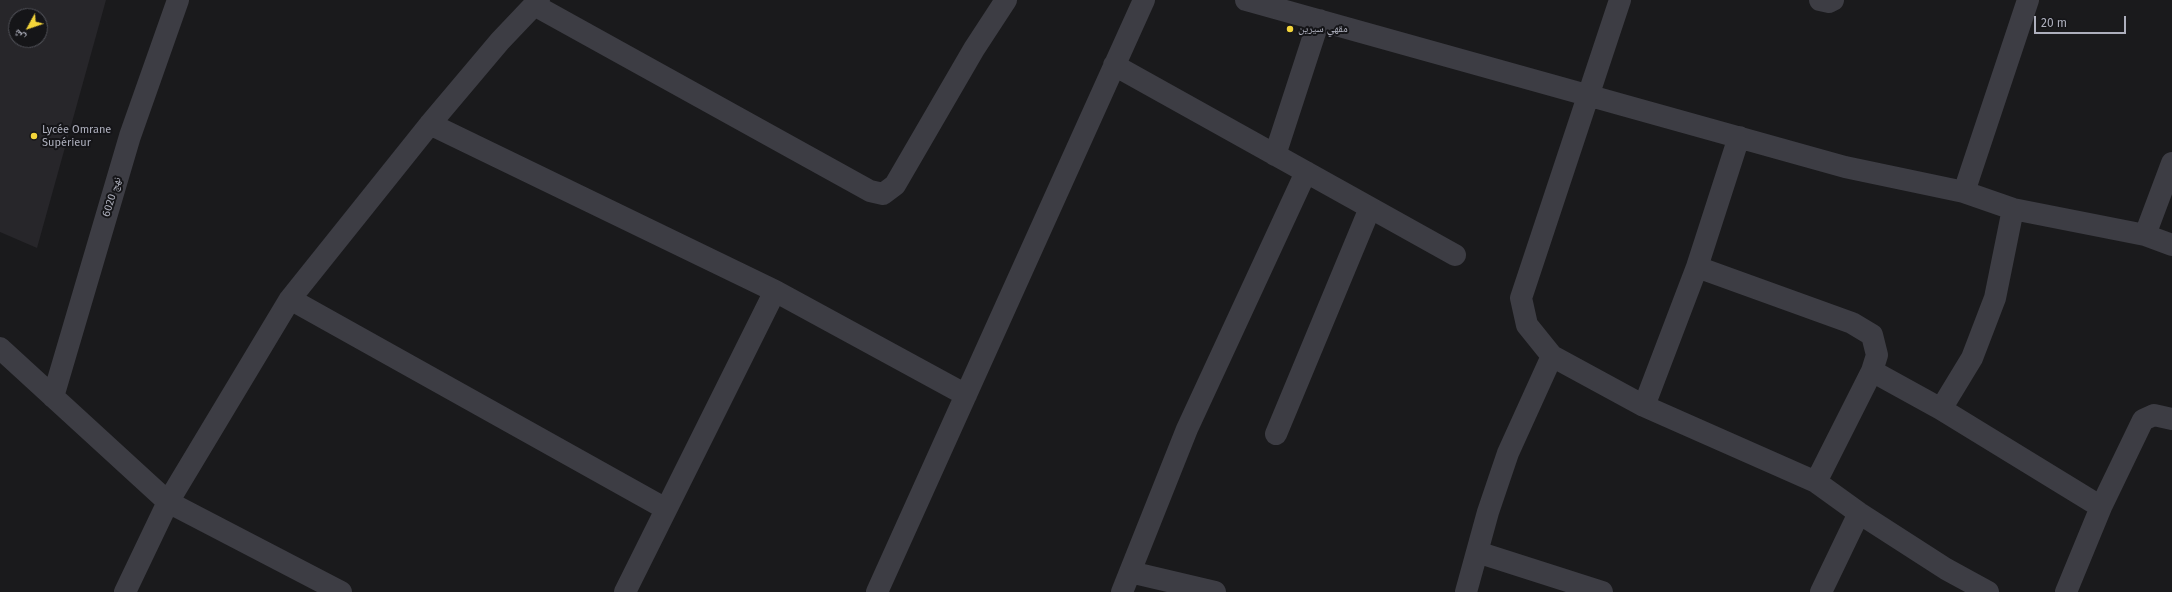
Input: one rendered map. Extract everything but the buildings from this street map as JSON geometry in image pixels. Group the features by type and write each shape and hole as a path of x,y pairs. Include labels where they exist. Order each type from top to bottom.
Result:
{"street":[{"name":"نهج 6020","path":"53,397 130,136 178,0"},
{"path":"125,592 168,502 290,299 430,124 500,41 537,3 870,191 883,194 896,185 974,49 1006,0"},
{"path":"877,592 1144,0"},
{"path":"1246,0 1845,167 1964,192 2013,209 2145,235 2172,245"},
{"path":"1620,0 1587,95 1521,298 1527,325 1552,356 1644,406 1816,482 1859,513 1946,569 1988,592"},
{"path":"1820,0 1829,2 1833,0"},
{"path":"1964,192 2028,0"},
{"path":"1275,155 1318,20"},
{"path":"1114,65 1455,255"},
{"path":"430,124 775,291 966,395"},
{"path":"1644,406 1697,267 1740,137"},
{"path":"2145,235 2172,163"},
{"path":"1215,592 1126,582 1187,429 1306,172"},
{"path":"1276,434 1370,208"},
{"path":"1941,409 1972,358 1995,298 2013,209"},
{"path":"1697,267 1852,323 1872,335 1877,355 1872,371 1816,482"},
{"path":"625,592 775,291"},
{"path":"290,299 666,509"},
{"path":"0,348 168,502 341,592"},
{"path":"1466,592 1508,453 1552,356"},
{"path":"1872,371 1941,409 2101,507"},
{"path":"2066,592 2101,507 2143,420 2154,415 2172,420"},
{"path":"1821,592 1859,513"},
{"path":"1477,552 1602,592"}],"shaded area":[{"name":"Lycée Omrane Supérieur","path":"0,0 106,0 37,248 0,232"}],"place":[{"name":"مقهي سيرين","path":"1290,29"},
{"name":"Lycée Omrane Supérieur","path":"34,136"}]}
